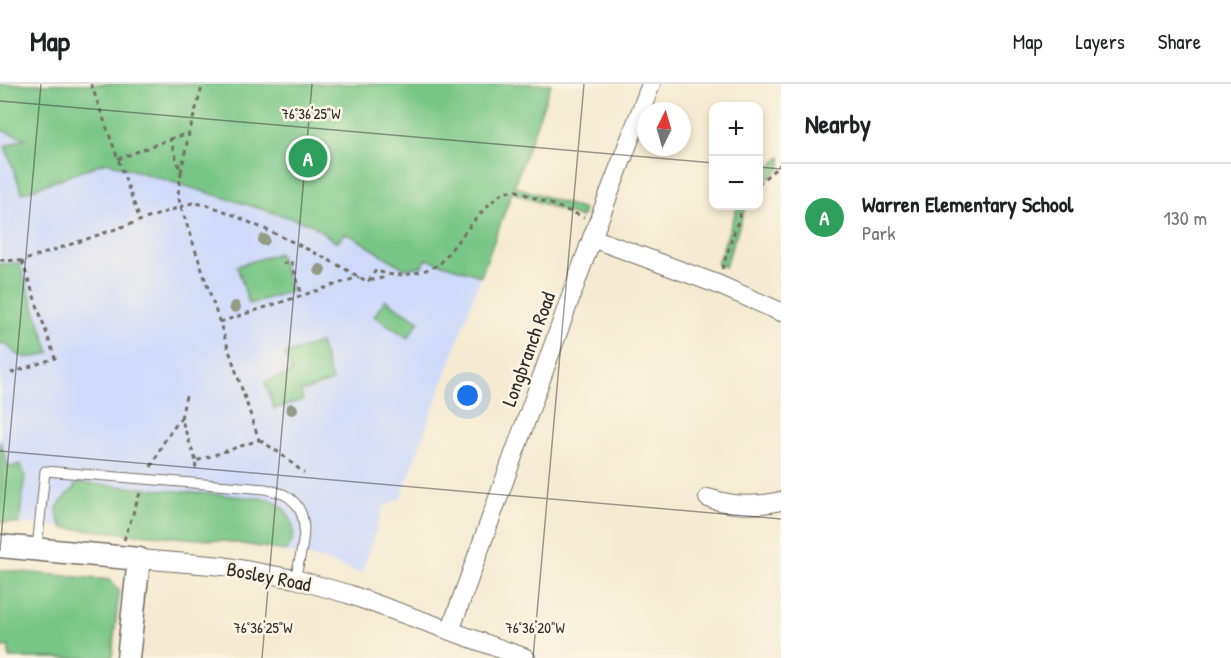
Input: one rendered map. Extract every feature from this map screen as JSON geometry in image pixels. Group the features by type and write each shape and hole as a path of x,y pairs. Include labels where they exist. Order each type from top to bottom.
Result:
{"street":[{"name":"Longbranch Road","path":"450,631 592,238 651,84"},
{"path":"592,238 717,284 781,312"},
{"path":"708,498 744,506 781,501"},
{"name":"Bosley Road","path":"0,546 223,566 295,579 348,594 526,658"},
{"path":"128,658 139,559"}],"lane":[{"path":"37,550 45,471 266,489 284,494 295,503 304,522 304,539 295,579"}],"path":[{"path":"91,84 141,221"},
{"path":"203,84 189,133 181,173 178,195 181,207 259,440 304,473"},
{"path":"118,159 189,133"},
{"path":"170,139 181,173"},
{"path":"763,180 781,164"},
{"path":"370,279 376,270 395,276 439,265 474,220 500,195 508,191 517,192 585,217"},
{"path":"0,260 22,261 192,203 220,209 316,252 368,282 370,279 382,278 383,274"},
{"path":"722,269 742,210"},
{"path":"10,373 55,358 22,261"},
{"path":"283,264 291,261 302,296"},
{"path":"220,322 359,277"},
{"path":"186,396 181,417 196,461 195,483"},
{"path":"196,461 259,440"}],"shaded area":[{"path":"0,130 481,276 401,498 384,507 361,574 321,559 224,541 0,522"}],"green space":[{"path":"0,84 551,84 514,186 584,210 581,218 512,192 481,276 427,259 422,266 405,269 352,236 344,234 337,243 311,224 106,162 22,193 5,146 25,138 0,130"},
{"path":"781,157 781,168 763,184 763,173"},
{"path":"737,210 745,210 725,267 717,264"},
{"path":"279,253 291,291 249,304 237,266"},
{"path":"19,263 50,353 30,358 20,356 5,343 0,344 0,264"},
{"path":"385,300 419,321 408,338 374,316"},
{"path":"320,343 332,381 301,392 303,400 274,409 265,382 292,373 285,354"},
{"path":"0,441 9,468 20,464 25,475 19,524 0,522"},
{"path":"80,483 269,499 288,514 293,529 291,544 286,551 224,541 63,528 58,519 57,508 67,494 74,489 74,486"},
{"path":"0,570 110,580 119,591 112,658 9,658 9,646 0,648"}],"place":[{"name":"Warren Elementary School","path":"308,158"}]}
